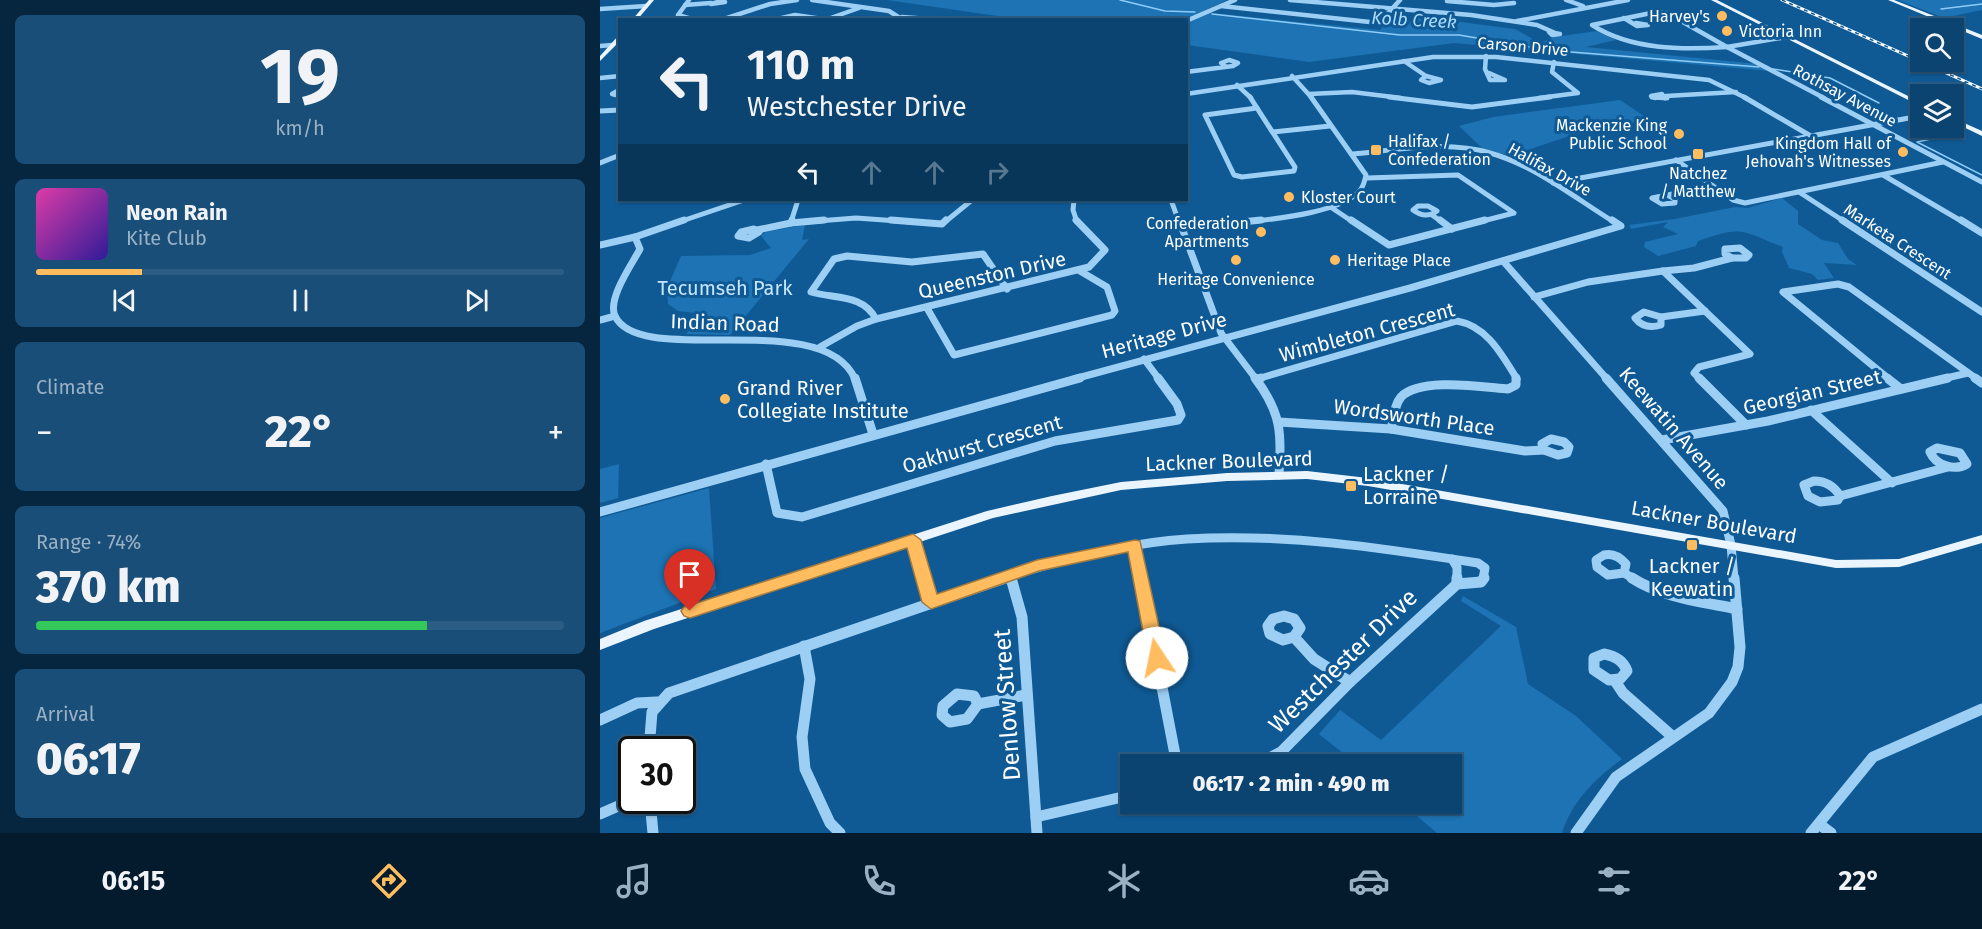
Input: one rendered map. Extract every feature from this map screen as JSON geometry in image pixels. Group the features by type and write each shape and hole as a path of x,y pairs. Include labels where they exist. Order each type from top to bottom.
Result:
{"main road":[{"path":"636,18 652,0"},
{"path":"1713,0 1910,99"},
{"path":"1890,0 1982,37"},
{"path":"600,60 618,39"},
{"path":"1964,125 1982,134"},
{"name":"Lackner Boulevard","path":"600,645 650,625 991,514 1121,486 1195,479 1307,475 1414,488 1836,564 1899,563 1982,539"}],"street":[{"path":"676,18 689,0"},
{"path":"728,18 770,4 797,0"},
{"path":"812,0 889,11 902,18"},
{"path":"1188,20 1235,0"},
{"path":"1290,0 1515,21 1544,27 1553,32"},
{"path":"1348,5 1352,0"},
{"path":"1221,6 1258,12 1381,22 1400,0"},
{"path":"1438,13 1447,0 1494,5 1516,1"},
{"path":"1507,0 1516,1"},
{"path":"1566,0 1585,7"},
{"path":"1515,21 1628,0"},
{"path":"685,5 711,3"},
{"path":"600,9 646,6"},
{"path":"830,18 860,7"},
{"name":"Rothsay Avenue","path":"1727,47 1687,47 1630,41 1614,38 1592,25 1656,12 1671,14 1727,47 1982,182"},
{"path":"678,15 689,18"},
{"path":"782,18 795,15 819,18"},
{"path":"1623,18 1636,23"},
{"path":"1727,47 1786,37"},
{"path":"600,46 612,45"},
{"name":"Carson Drive","path":"1188,94 1292,76 1443,56 1486,56 1690,76 1722,85 1809,135"},
{"path":"1486,56 1485,69 1489,73"},
{"path":"1404,61 1426,76"},
{"path":"1309,94 1357,92 1472,106 1578,93 1552,72 1554,62"},
{"path":"1188,72 1225,66"},
{"path":"600,78 618,76"},
{"path":"1182,228 1332,208 1354,198 1365,185 1366,178 1353,154 1330,126 1309,94 1292,76"},
{"path":"1237,85 1249,95 1273,132 1295,170 1242,177 1234,175 1204,115 1257,108"},
{"path":"1666,96 1736,92"},
{"path":"600,111 618,110"},
{"path":"1553,183 1910,118"},
{"path":"1273,132 1330,126"},
{"name":"Halifax Drive","path":"1353,154 1425,147 1474,150 1514,161 1621,226"},
{"path":"600,164 618,156"},
{"path":"1676,160 1738,202 1883,176 1943,162"},
{"path":"1332,208 1389,245 1514,213 1458,175 1366,178"},
{"path":"1883,176 1982,233"},
{"path":"1669,196 1713,186"},
{"name":"Marketa Crescent","path":"1799,192 1982,312"},
{"path":"600,245 635,237 705,211 740,201"},
{"path":"792,224 798,201"},
{"path":"757,230 856,218 937,225 946,222 971,201"},
{"name":"Queenston Drive","path":"820,347 845,331 876,318 1080,271 1096,263 1105,250 1101,243 1076,223 1072,212 1074,201"},
{"path":"1172,201 1224,338 1270,398 1279,422 1281,442 1279,476"},
{"path":"1432,215 1452,229"},
{"name":"Heritage Drive","path":"600,507 626,502 1224,338 1621,226"},
{"path":"600,320 615,316 616,297 640,249 635,237"},
{"path":"876,318 873,311 861,302 811,292 834,259 847,256 912,262 983,254 1007,289"},
{"path":"1534,297 1588,282 1694,268 1732,258"},
{"name":"Keewatin Avenue","path":"1503,261 1723,511 1731,545 1740,646 1738,666 1732,682 1709,713 1616,777 1575,833"},
{"path":"927,308 950,352 954,355 1112,315 1115,311 1107,286 1080,271"},
{"path":"1663,272 1750,354 1746,357 1699,367 1694,373 1746,424"},
{"path":"1901,389 1786,297 1783,292 1838,284 1849,286 1982,383"},
{"path":"1661,317 1705,311"},
{"name":"Indian Road","path":"615,316 632,332 654,337 782,341 820,347 841,359 849,368 873,434"},
{"name":"Wimbleton Crescent","path":"1257,379 1457,321 1466,321 1479,327 1517,379 1515,385 1508,389 1435,386 1411,390 1398,401 1391,429"},
{"name":"Oakhurst Crescent","path":"766,464 777,513 802,517 1054,441 1178,420 1181,415 1177,404 1144,359"},
{"name":"Georgian Street","path":"1662,440 1811,410 1968,373"},
{"path":"1811,410 1892,483"},
{"name":"Wordsworth Place","path":"1279,422 1391,429 1525,451 1544,450"},
{"path":"1840,496 1948,467"},
{"name":"Heritage Drive","path":"600,512 626,502"},
{"name":"Westchester Drive","path":"600,720 637,703 657,702 669,693 1037,566 1135,545 1207,538 1299,538 1372,545 1478,562 1485,568 1485,577 1481,582 1457,584 1350,682 1277,754"},
{"path":"913,540 931,602"},
{"path":"1135,545 1176,754"},
{"path":"1452,559 1457,567 1457,584"},
{"path":"1624,573 1650,587 1689,599 1737,609"},
{"name":"Denlow Street","path":"1010,575 1022,617 1037,833"},
{"path":"1294,638 1314,659 1350,682"},
{"path":"804,646 810,679 802,737 806,769 830,823 840,833"},
{"path":"1615,681 1623,693 1673,737"},
{"path":"978,704 1026,695"},
{"path":"649,736 648,716 657,702"},
{"path":"1831,833 1815,829 1873,757 1982,709"},
{"path":"1036,817 1120,798"},
{"path":"600,814 618,806"},
{"path":"651,814 653,833"}],"green space":[{"path":"887,0 1227,0 1202,12 1380,30 1387,22 1409,24 1413,18 1422,17 1515,29 1540,43 1554,37 1597,31 1616,40 1586,47 1758,64 1770,71 1454,43 1309,62 1188,45 1188,18 1011,18"},
{"path":"1898,0 1982,0 1982,10 1944,18"},
{"path":"1620,100 1650,120 1590,129 1510,156 1483,149 1459,126 1493,117"},
{"path":"1782,198 1798,211 1798,224 1822,240 1838,243 1848,259 1857,265 1824,263 1834,278 1818,280 1812,274 1789,268 1782,252 1783,247 1742,232 1713,236 1698,241 1696,246 1658,256 1644,247 1645,242 1678,234 1663,227 1668,222 1631,229 1629,225 1735,207 1748,208"},
{"name":"Tecumseh Park","path":"805,225 802,240 809,239 730,335 686,334 704,314 678,311 668,304 667,288 681,256 750,255 771,248 761,236 765,232"},
{"path":"619,464 618,498 600,503 600,469"},
{"path":"709,488 716,589 600,633 600,518"},
{"path":"1463,596 1516,627 1528,684 1576,716 1622,759 1586,791 1566,821 1562,833 1437,833 1415,814 1462,814 1462,754 1344,754 1319,734 1340,710 1381,740 1501,626 1461,601"}],"waterway":[{"name":"Kolb Creek","path":"1120,0 1165,11 1195,12"},
{"path":"1941,9 1982,4"},
{"name":"Kolb Creek","path":"1212,14 1400,35 1459,35 1542,49"},
{"name":"Kolb Creek","path":"1546,50 1759,67"},
{"name":"Kolb Creek","path":"1773,69 1830,78 1879,103"},
{"name":"Kolb Creek","path":"1936,138 1917,142 1982,175"}],"railway":[{"path":"1782,0 1982,89"}],"place":[{"name":"Harvey's","path":"1722,16"},
{"name":"Victoria Inn","path":"1727,31"},
{"name":"Mackenzie King Public School","path":"1679,134"},
{"name":"Halifax / Confederation","path":"1376,150"},
{"name":"Kingdom Hall of Jehovah's Witnesses","path":"1903,152"},
{"name":"Natchez / Matthew","path":"1698,154"},
{"name":"Kloster Court","path":"1289,197"},
{"name":"Confederation Apartments","path":"1261,232"},
{"name":"Heritage Convenience","path":"1236,260"},
{"name":"Heritage Place","path":"1335,260"},
{"name":"Grand River Collegiate Institute","path":"725,399"},
{"name":"Lackner / Lorraine","path":"1351,486"},
{"name":"Lackner / Keewatin","path":"1692,545"}],"route":[{"path":"690,611 913,540 931,602 1037,566 1135,545 1157,658"}]}
